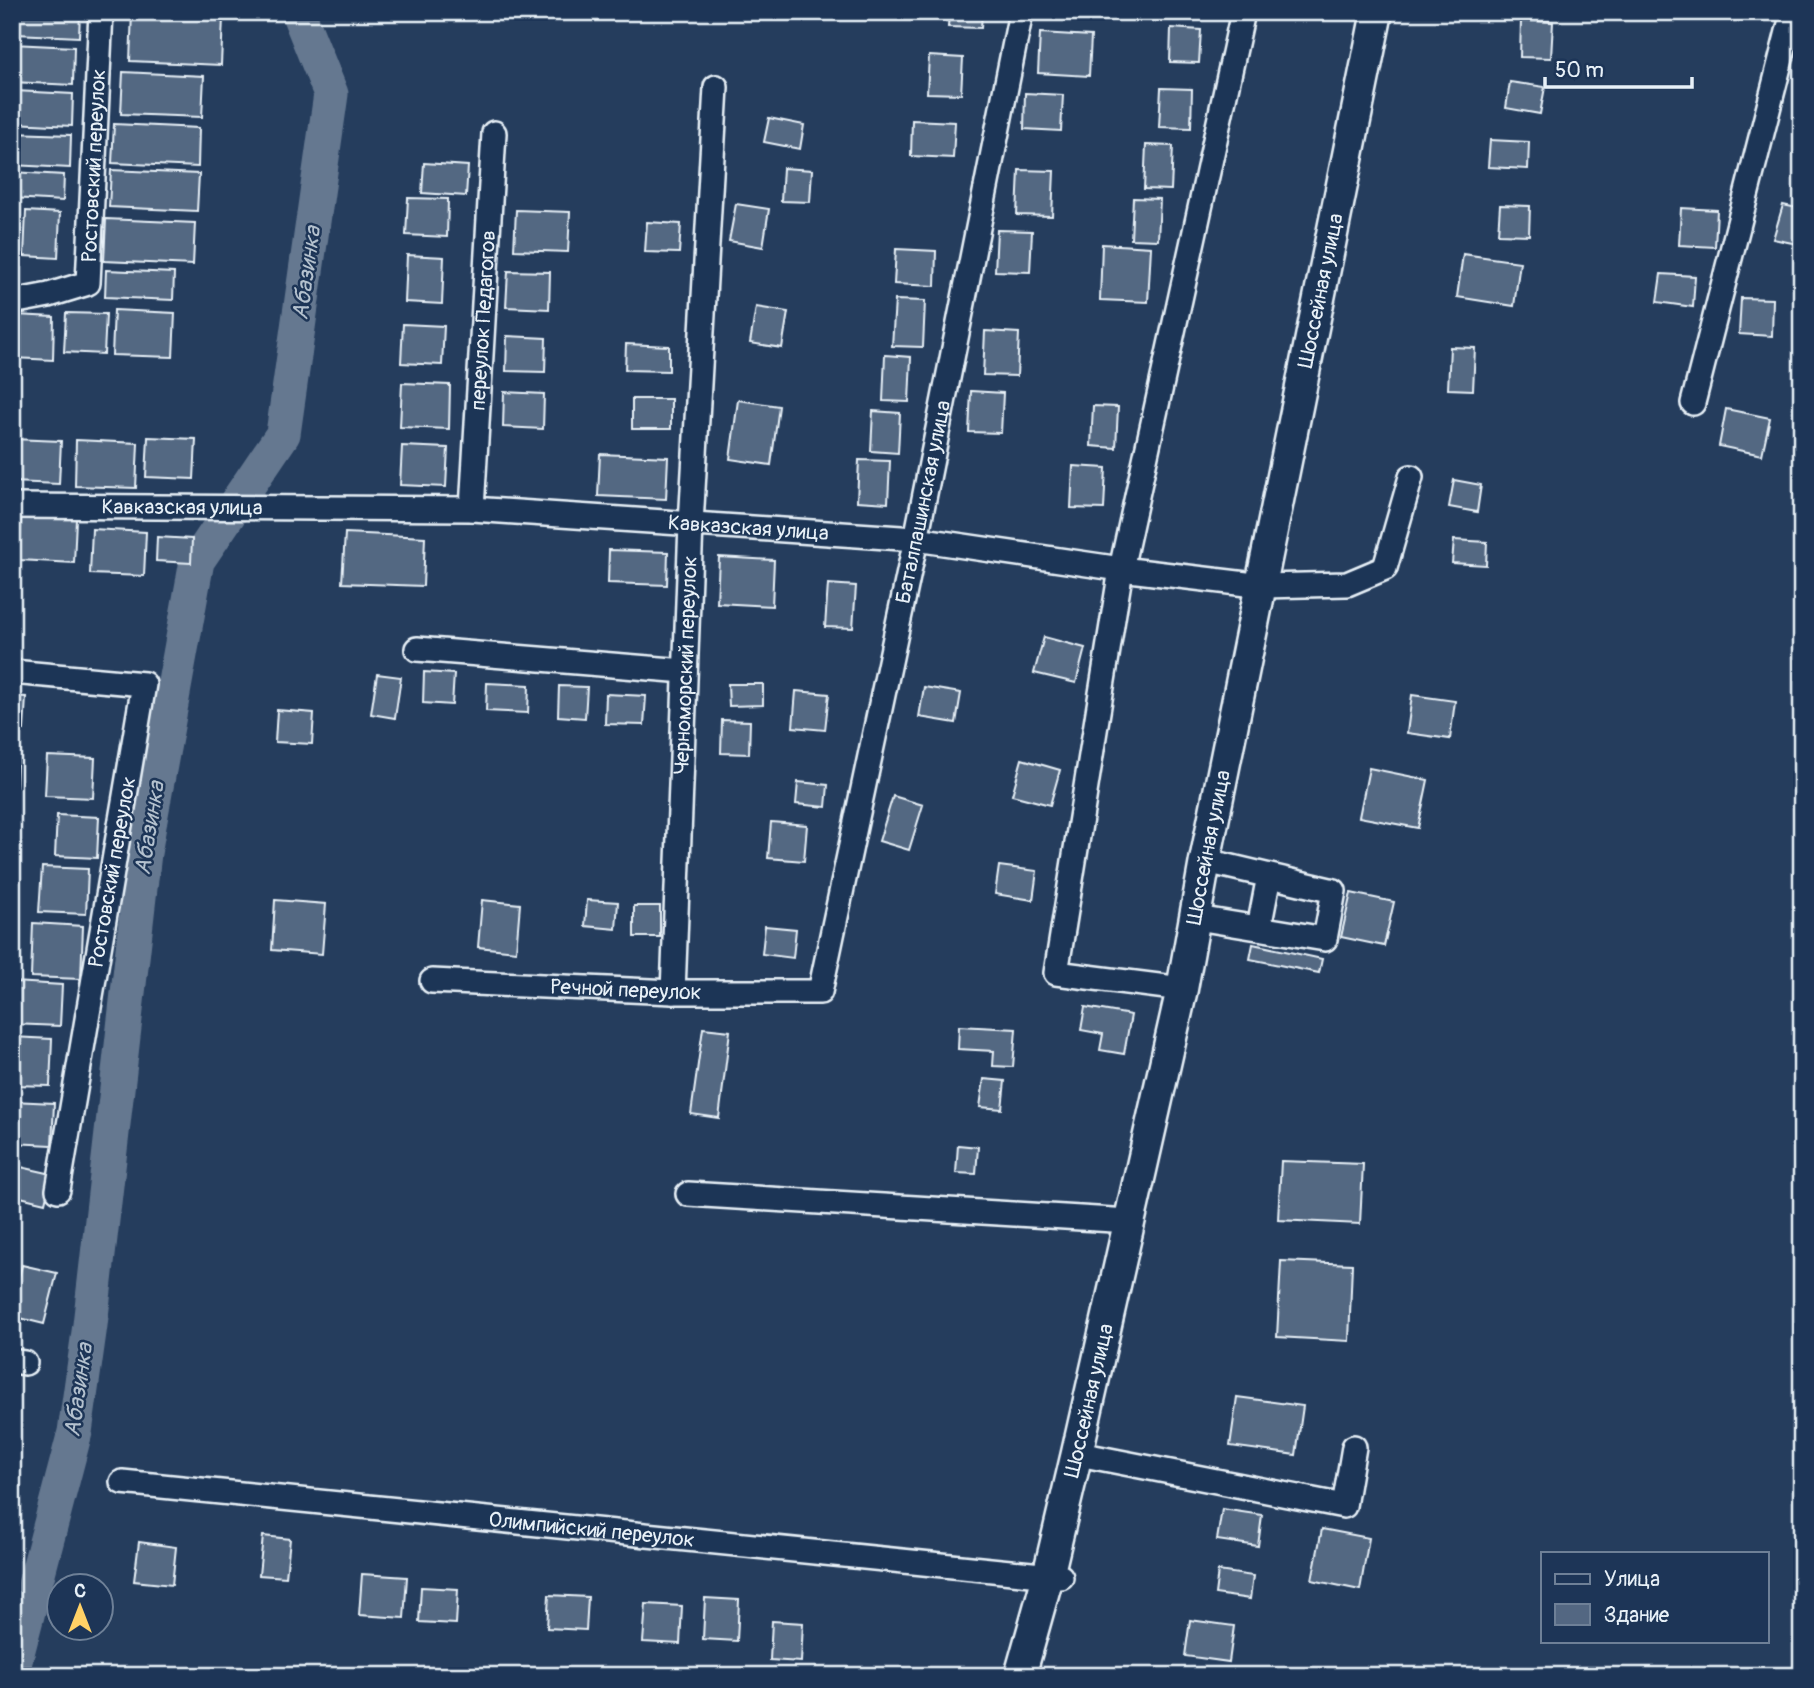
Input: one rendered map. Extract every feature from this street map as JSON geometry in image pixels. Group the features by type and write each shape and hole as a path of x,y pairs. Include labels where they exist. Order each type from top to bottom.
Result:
{"main road":[{"name":"Шоссейная улица","path":"1020,1676 1055,1576 1089,1456 1215,863 1377,12"},
{"name":"Шоссейная улица","path":"1039,1676 1055,1576 1129,1221 1182,989 1206,861 1268,585 1389,12"}],"street":[{"name":"Ростовский переулок","path":"12,302 49,295 88,283 101,12"},
{"name":"Баталпашинская улица","path":"820,992 916,539 1021,12"},
{"path":"1182,989 1056,973 1121,569 1243,12"},
{"path":"1693,402 1793,12"},
{"name":"Черноморский переулок","path":"673,992 691,524 716,87"},
{"name":"переулок Педагогов","path":"472,509 494,133"},
{"name":"Кавказская улица","path":"12,506 472,509 916,539 1121,569 1268,585 1348,584 1385,568 1410,478"},
{"path":"417,649 685,671"},
{"name":"Ростовский переулок","path":"12,672 144,684 58,1190"},
{"path":"1203,919 1325,939 1334,891 1215,863"},
{"path":"1259,928 1269,876"},
{"name":"Речной переулок","path":"432,981 673,992 820,992"},
{"path":"688,1194 1129,1221"},
{"path":"1089,1456 1344,1506 1354,1447"},
{"name":"Олимпийский переулок","path":"122,1482 1055,1576"}],"building":[{"path":"18,12 80,12 79,37 16,34"},
{"path":"949,12 982,12 981,28 948,27"},
{"path":"132,13 223,17 221,65 130,61"},
{"path":"1521,20 1553,22 1551,58 1520,57"},
{"path":"1171,28 1201,30 1199,63 1170,62"},
{"path":"1040,33 1091,36 1089,76 1038,73"},
{"path":"12,44 74,47 73,85 12,82"},
{"path":"929,56 963,58 961,94 927,93"},
{"path":"123,72 204,76 202,117 121,114"},
{"path":"1510,82 1545,87 1540,114 1506,108"},
{"path":"1161,88 1192,89 1191,128 1159,127"},
{"path":"15,91 73,94 72,126 14,123"},
{"path":"1025,93 1063,95 1061,131 1024,129"},
{"path":"769,118 804,125 800,149 764,142"},
{"path":"912,120 955,122 953,158 911,156"},
{"path":"114,124 199,128 198,167 112,163"},
{"path":"12,133 71,135 70,168 12,165"},
{"path":"1490,140 1529,142 1528,169 1488,167"},
{"path":"1146,145 1173,146 1171,190 1144,189"},
{"path":"424,163 468,166 466,196 422,193"},
{"path":"783,168 812,170 810,202 781,201"},
{"path":"111,170 199,174 197,211 109,207"},
{"path":"1019,170 1054,171 1052,216 1017,215"},
{"path":"12,172 64,175 63,201 12,198"},
{"path":"408,198 448,199 447,237 406,235"},
{"path":"1133,198 1160,199 1158,240 1131,239"},
{"path":"736,204 769,209 763,247 729,241"},
{"path":"1500,205 1530,206 1529,235 1498,234"},
{"path":"1783,205 1802,209 1802,245 1773,239"},
{"path":"1681,208 1717,210 1715,247 1679,245"},
{"path":"516,210 570,212 568,252 514,250"},
{"path":"26,211 60,213 58,258 24,256"},
{"path":"106,219 195,223 193,265 104,261"},
{"path":"647,222 681,224 679,253 645,252"},
{"path":"997,230 1032,231 1030,272 995,271"},
{"path":"1102,244 1151,247 1148,302 1100,300"},
{"path":"896,249 936,251 935,286 894,284"},
{"path":"1463,254 1520,262 1514,306 1457,297"},
{"path":"407,255 444,257 442,304 405,302"},
{"path":"106,270 174,273 173,300 105,297"},
{"path":"508,271 550,272 549,309 506,307"},
{"path":"1661,274 1695,276 1693,307 1657,302"},
{"path":"1741,298 1773,299 1772,336 1739,334"},
{"path":"895,300 925,301 923,347 892,346"},
{"path":"756,307 788,312 782,348 750,343"},
{"path":"114,310 175,313 173,357 112,355"},
{"path":"66,313 106,314 104,354 64,352"},
{"path":"16,315 54,317 53,360 14,358"},
{"path":"403,324 444,326 442,365 401,363"},
{"path":"985,331 1019,333 1017,376 983,375"},
{"path":"507,336 546,338 545,372 506,371"},
{"path":"626,344 669,346 669,371 625,370"},
{"path":"1450,347 1475,348 1473,390 1448,389"},
{"path":"885,355 911,357 909,402 883,401"},
{"path":"402,383 450,385 449,429 400,427"},
{"path":"971,391 1003,393 1001,433 969,432"},
{"path":"504,392 544,394 543,429 503,427"},
{"path":"632,399 671,399 671,429 632,429"},
{"path":"738,400 779,406 771,465 730,459"},
{"path":"1093,406 1118,407 1116,448 1091,446"},
{"path":"1726,409 1770,418 1762,455 1719,446"},
{"path":"873,411 900,413 898,453 871,451"},
{"path":"148,437 196,439 194,479 146,477"},
{"path":"12,439 61,441 59,484 12,482"},
{"path":"76,440 138,443 136,488 75,486"},
{"path":"402,446 448,448 446,487 400,485"},
{"path":"600,454 668,457 666,499 598,496"},
{"path":"859,460 890,461 888,503 857,501"},
{"path":"1073,466 1106,468 1104,509 1071,508"},
{"path":"1454,480 1481,485 1477,512 1449,507"},
{"path":"21,516 76,519 74,563 19,560"},
{"path":"92,529 146,532 144,576 90,574"},
{"path":"345,533 425,537 423,586 342,583"},
{"path":"157,537 192,539 191,563 156,561"},
{"path":"1454,540 1487,542 1486,565 1452,563"},
{"path":"609,550 668,552 667,585 608,583"},
{"path":"719,557 774,560 772,606 717,603"},
{"path":"828,584 856,586 853,628 825,627"},
{"path":"1044,637 1085,648 1076,683 1034,673"},
{"path":"424,672 454,674 452,705 423,703"},
{"path":"377,674 401,677 395,718 371,714"},
{"path":"487,683 529,685 528,713 486,711"},
{"path":"728,684 763,684 763,705 729,706"},
{"path":"559,686 587,687 585,718 558,716"},
{"path":"924,687 961,693 956,723 919,717"},
{"path":"796,691 829,694 825,730 793,727"},
{"path":"606,694 646,696 644,725 605,724"},
{"path":"1412,695 1455,701 1450,739 1407,733"},
{"path":"12,696 26,697 24,730 12,730"},
{"path":"277,710 314,713 312,744 275,742"},
{"path":"722,720 750,721 749,754 721,753"},
{"path":"12,738 18,739 16,787 12,787"},
{"path":"47,756 95,758 93,798 45,796"},
{"path":"1022,759 1060,770 1050,805 1012,795"},
{"path":"1369,768 1428,780 1418,828 1359,817"},
{"path":"798,782 828,785 826,807 796,804"},
{"path":"12,795 16,795 14,836 12,836"},
{"path":"893,796 923,805 909,850 879,841"},
{"path":"57,815 99,817 97,858 55,856"},
{"path":"771,822 807,825 804,861 768,858"},
{"path":"999,866 1037,871 1033,900 995,894"},
{"path":"42,867 88,869 86,914 39,912"},
{"path":"1351,893 1394,902 1384,946 1341,937"},
{"path":"275,900 326,904 322,954 272,950"},
{"path":"482,900 520,904 516,951 478,947"},
{"path":"587,900 618,902 616,929 585,926"},
{"path":"634,906 660,906 660,937 634,937"},
{"path":"33,923 83,926 81,979 31,977"},
{"path":"765,926 796,929 793,958 762,954"},
{"path":"1253,944 1322,959 1319,973 1250,959"},
{"path":"14,982 62,985 60,1026 12,1024"},
{"path":"1085,1007 1131,1015 1124,1054 1100,1050 1103,1034 1081,1030"},
{"path":"959,1026 1016,1029 1013,1067 993,1066 994,1051 958,1049"},
{"path":"703,1028 730,1031 719,1118 691,1114"},
{"path":"12,1037 52,1039 50,1086 12,1085"},
{"path":"984,1079 1005,1081 1002,1109 980,1107"},
{"path":"12,1101 54,1103 52,1145 12,1143"},
{"path":"958,1145 978,1147 976,1174 956,1173"},
{"path":"1281,1161 1363,1164 1360,1224 1278,1220"},
{"path":"12,1165 52,1174 45,1203 12,1195"},
{"path":"1281,1261 1352,1264 1349,1341 1277,1337"},
{"path":"22,1265 57,1273 44,1324 12,1316 12,1305"},
{"path":"1237,1397 1303,1406 1296,1455 1230,1446"},
{"path":"1222,1509 1262,1515 1258,1546 1217,1540"},
{"path":"1322,1529 1369,1538 1360,1590 1312,1580"},
{"path":"263,1536 290,1539 286,1577 259,1575"},
{"path":"139,1542 176,1547 172,1585 134,1581"},
{"path":"1218,1571 1253,1576 1250,1599 1215,1594"},
{"path":"362,1574 407,1577 404,1618 359,1615"},
{"path":"421,1587 458,1589 456,1624 419,1622"},
{"path":"549,1595 588,1597 586,1630 547,1628"},
{"path":"705,1598 739,1600 737,1641 703,1639"},
{"path":"646,1604 682,1606 680,1644 643,1642"},
{"path":"1190,1620 1234,1626 1229,1662 1185,1656"},
{"path":"772,1621 803,1623 801,1662 770,1660"}],"waterway":[{"name":"Абазинка","path":"12,1672 75,1432 90,1325 144,853 197,561 283,434 331,94 298,12"}]}
